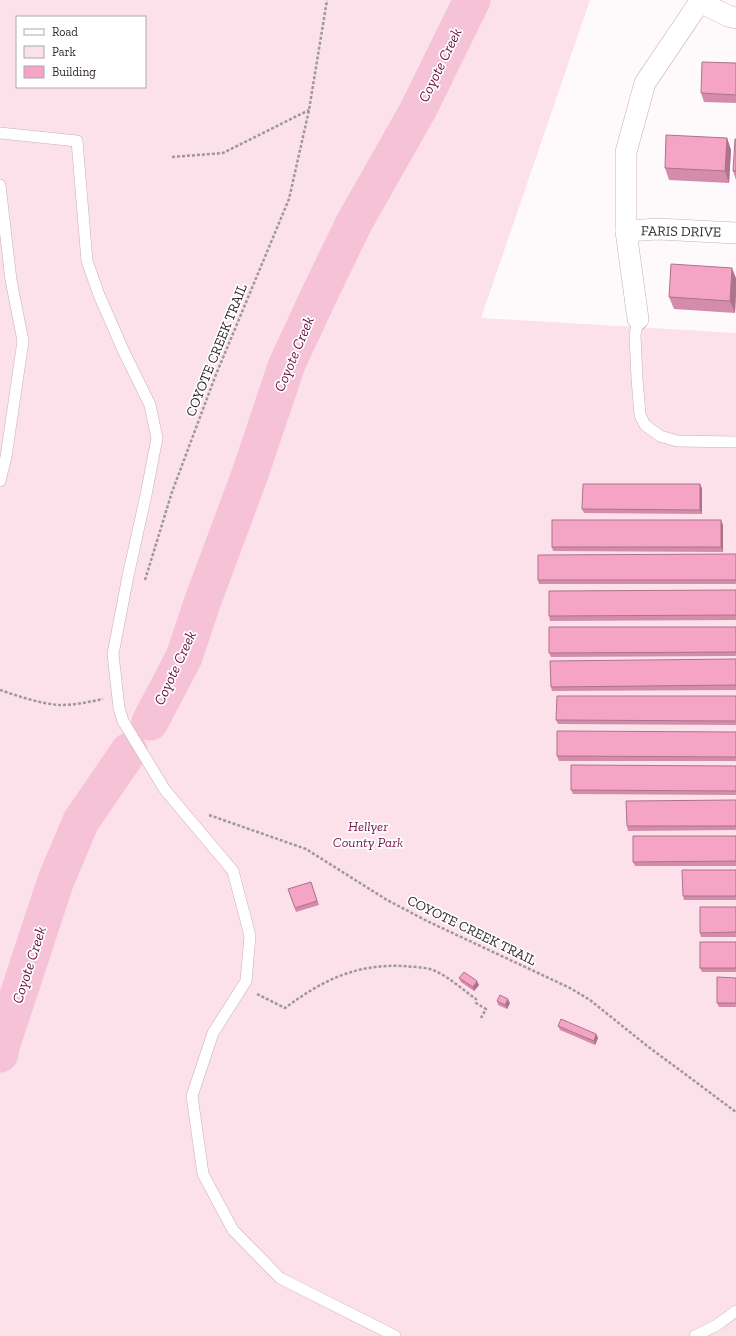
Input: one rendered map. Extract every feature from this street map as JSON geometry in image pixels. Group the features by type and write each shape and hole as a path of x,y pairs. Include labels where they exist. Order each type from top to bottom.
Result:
{"street":[{"path":"638,319 626,231 626,152 645,83 700,1 728,16 736,18"},
{"name":"FARIS DRIVE","path":"626,231 658,229 736,233"}],"lane":[{"path":"0,133 77,141 87,261 99,294 124,352 150,405 157,438 113,654 118,696 123,721 165,790 233,871 250,936 246,981 213,1033 192,1096 203,1174 233,1230 280,1278 395,1336"},
{"path":"0,185 11,280 23,341 6,457 0,481"},
{"path":"638,319 636,335 637,379 640,415 645,425 660,436 677,441 736,442"},
{"path":"695,1336 717,1325 736,1311"}],"path":[{"name":"COYOTE CREEK TRAIL","path":"143,587 172,492 214,377 289,199 309,110 327,0"},
{"path":"172,157 222,153 309,110"},
{"path":"0,690 26,698 59,705 86,703 118,696"},
{"name":"COYOTE CREEK TRAIL","path":"208,815 306,849 387,900 429,922 570,988 590,1000 736,1112"},
{"path":"242,986 286,1008 307,992 346,973 367,968 391,966 413,967 432,970 446,976 450,981 476,999 476,1003 486,1009 481,1018"}],"green space":[{"name":"Hellyer County Park","path":"0,0 590,0 481,318 736,333 736,1336 0,1336"}],"building":[{"path":"702,62 736,63 736,95 701,93"},
{"path":"666,135 727,138 725,171 665,168"},
{"path":"735,139 736,171 733,171"},
{"path":"671,264 732,268 730,301 669,297"},
{"path":"583,484 700,484 700,510 582,509"},
{"path":"552,520 721,520 721,547 552,547"},
{"path":"736,554 736,580 538,580 538,555"},
{"path":"736,590 736,615 549,616 549,591"},
{"path":"549,627 736,627 736,652 549,653"},
{"path":"736,659 736,685 551,687 550,661"},
{"path":"557,696 736,696 736,721 556,720"},
{"path":"557,731 736,732 736,757 557,756"},
{"path":"571,765 736,766 736,791 571,790"},
{"path":"736,800 736,826 627,826 626,801"},
{"path":"633,836 736,836 736,861 633,862"},
{"path":"682,870 736,870 736,896 683,896"},
{"path":"311,882 317,901 295,908 288,889"},
{"path":"700,907 736,907 736,932 700,933"},
{"path":"700,942 736,942 736,968 700,968"},
{"path":"464,972 477,981 473,987 459,978"},
{"path":"717,977 736,978 736,1003 717,1003"},
{"path":"500,995 508,999 505,1005 497,1001"},
{"path":"561,1019 596,1034 594,1041 558,1026"}],"waterway":[{"name":"Coyote Creek","path":"150,722 184,657 202,603 250,474 287,364 354,223 418,110 472,0"},
{"name":"Coyote Creek","path":"0,1054 56,880 81,821 129,751"}]}
